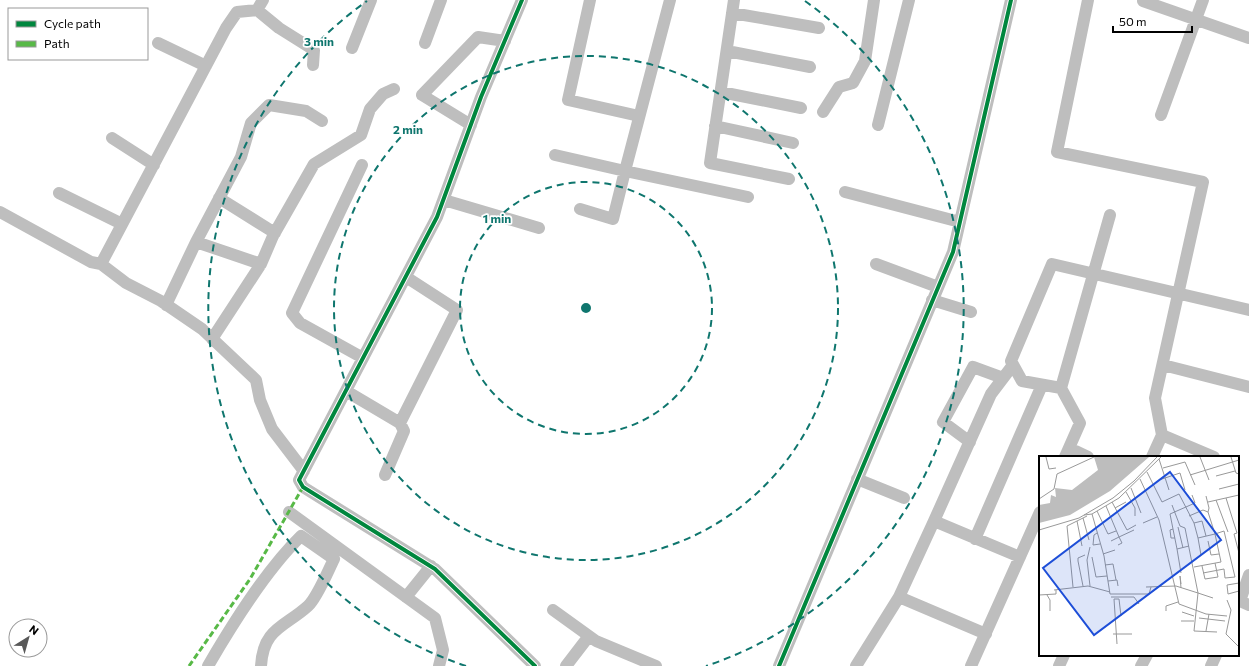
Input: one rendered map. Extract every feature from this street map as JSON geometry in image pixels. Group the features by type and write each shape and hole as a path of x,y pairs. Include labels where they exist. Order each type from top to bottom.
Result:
{"street":[{"path":"352,48 371,0"},
{"path":"425,43 441,0"},
{"path":"522,0 471,125 437,218 299,480 303,487 430,566 535,666"},
{"path":"590,0 568,100 639,116"},
{"path":"580,209 614,218 670,0"},
{"path":"734,0 710,163 789,179"},
{"path":"823,112 839,87 853,83 865,61 874,0"},
{"path":"878,125 909,0"},
{"path":"779,666 953,252 1011,0"},
{"path":"1088,0 1057,152 1203,182 1155,398 1162,435 1152,456"},
{"path":"1161,115 1203,0"},
{"path":"1143,1 1249,38"},
{"path":"101,264 206,66 237,12 260,5 279,28 314,50 313,65"},
{"path":"732,13 819,28"},
{"path":"471,125 422,95 478,37 505,41"},
{"path":"158,43 206,66"},
{"path":"727,51 810,67"},
{"path":"212,339 260,264 275,233 314,164 361,135 370,109 383,94 394,89"},
{"path":"721,92 801,108"},
{"path":"166,305 196,242 241,157 251,123 269,105 306,111 322,121"},
{"path":"716,126 793,143"},
{"path":"112,138 154,165"},
{"path":"555,155 748,197"},
{"path":"362,165 292,313 300,324 363,358"},
{"path":"845,192 960,222"},
{"path":"59,193 122,224"},
{"path":"219,198 275,233"},
{"path":"444,200 539,228"},
{"path":"0,212 91,262 101,264 126,283 166,305 202,330 256,380 260,400 272,429 304,471"},
{"path":"1083,456 1067,453 1080,423 1061,388 1095,274 1110,215"},
{"path":"196,242 260,264"},
{"path":"876,264 938,287"},
{"path":"1061,388 1022,381 1011,361 1052,264 1249,310"},
{"path":"400,423 457,310 406,277"},
{"path":"932,300 970,312"},
{"path":"1163,364 1249,387"},
{"path":"856,666 899,597 991,394 1013,365"},
{"path":"970,442 943,422 973,367 1003,378"},
{"path":"975,539 1042,384"},
{"path":"346,391 400,423 404,431 385,475"},
{"path":"1162,435 1212,456"},
{"path":"857,479 904,498"},
{"path":"289,512 435,618 443,650 439,666"},
{"path":"971,666 1039,514"},
{"path":"934,521 1020,557"},
{"path":"208,666 220,645 281,556 301,536 334,559 309,605 273,632 262,651 261,666"},
{"path":"406,597 430,566"},
{"path":"1241,603 1249,576"},
{"path":"899,597 986,634"},
{"path":"553,610 596,641 656,666"},
{"path":"566,666 589,636"},
{"path":"1059,666 1064,656"},
{"path":"1141,666 1146,656"},
{"path":"1211,666 1216,656"}],"marked path":[{"path":"189,666 250,579 303,487"}],"cycle path":[{"path":"522,0 481,97 437,217 299,480 303,487 435,569 535,666"},
{"path":"779,666 953,252 1011,0"}]}
